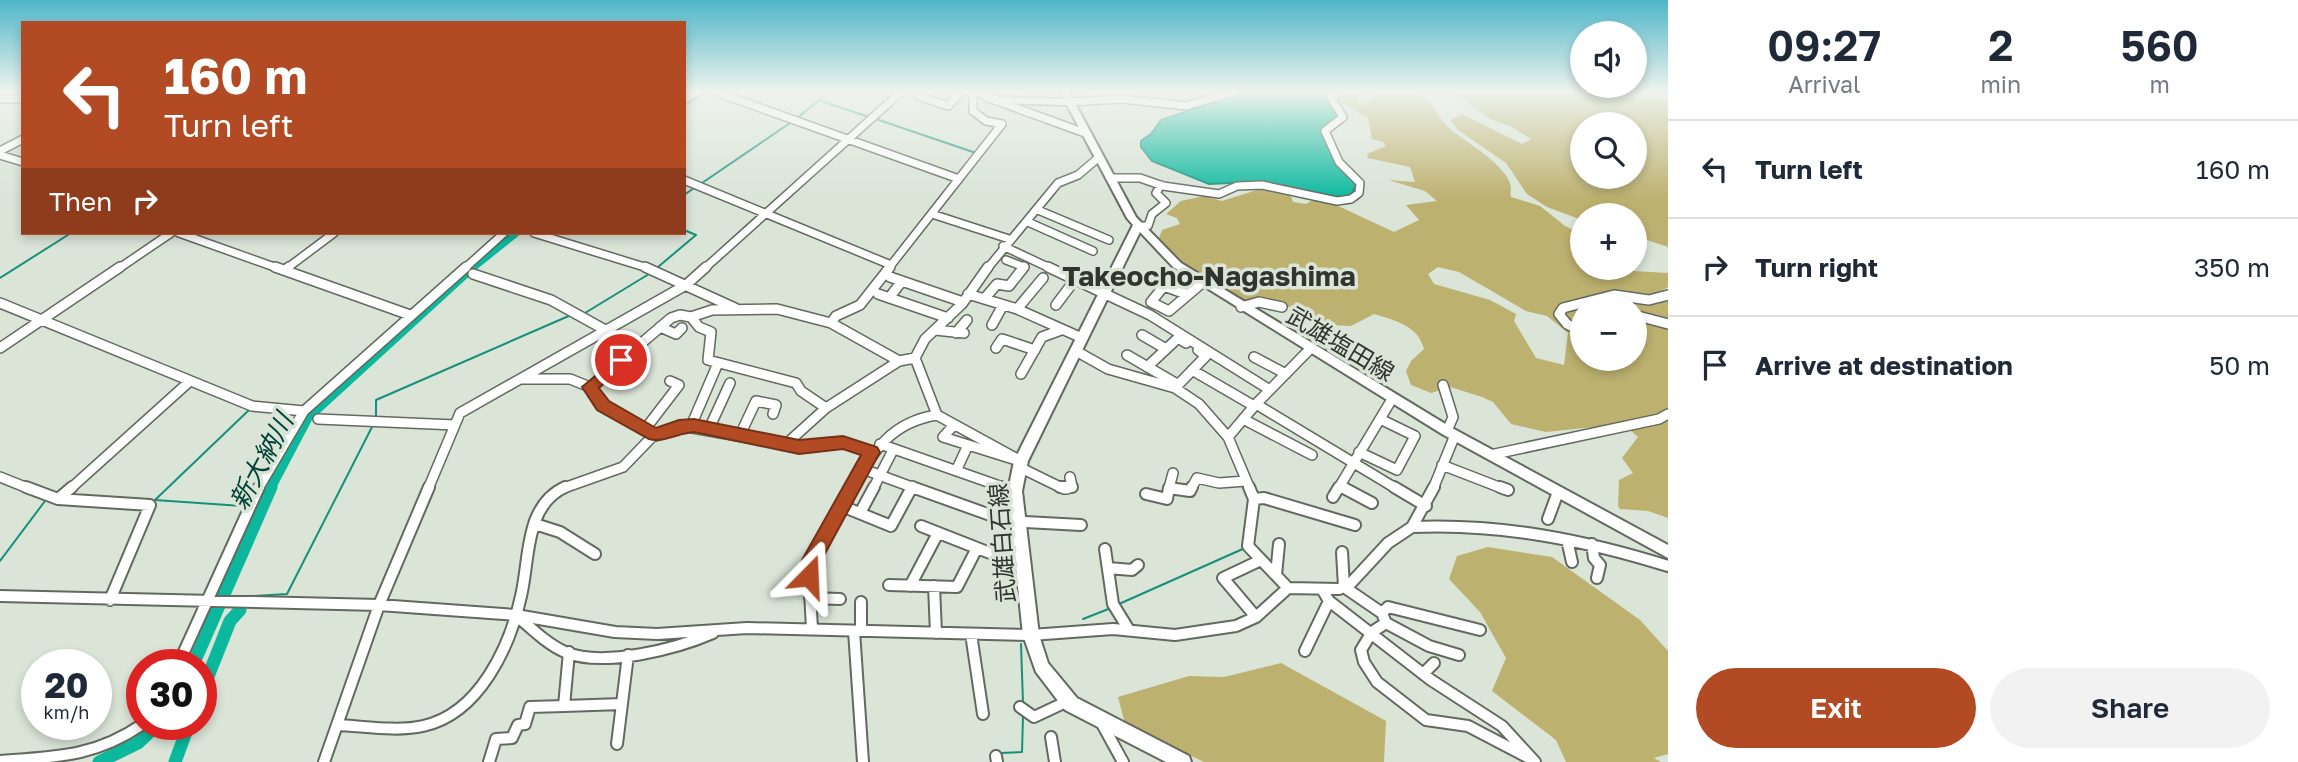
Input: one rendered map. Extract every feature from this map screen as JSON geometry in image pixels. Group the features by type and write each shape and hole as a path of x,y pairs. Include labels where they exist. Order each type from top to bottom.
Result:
{"main road":[{"name":"武雄塩田線","path":"1082,128 1138,226 1177,265 1392,399 1668,552"},
{"name":"武雄白石線","path":"1138,226 1020,464 1015,491 1031,635 1042,667 1068,701 1101,722 1183,762"}],"street":[{"path":"814,128 959,179"},
{"path":"324,762 379,605 460,413 686,285 862,128"},
{"path":"831,323 836,316 860,305 999,128"},
{"path":"1070,128 1085,133"},
{"path":"1110,178 1140,178 1161,185 1219,194 1237,186 1262,185 1337,201 1352,199 1359,194 1360,183 1339,162 1325,131 1329,128"},
{"path":"0,153 21,140"},
{"path":"0,153 21,161"},
{"path":"1070,477 1072,487 1065,489 937,415 915,358 925,339 966,298 1006,242 1028,222 1058,183 1078,175 1094,159 1098,159"},
{"path":"686,181 891,265"},
{"path":"1138,226 1148,226 1152,214 1166,203 1156,193 1161,185"},
{"path":"1038,210 1110,240"},
{"path":"932,214 1006,242 1074,281 1150,315 1270,390"},
{"path":"1028,222 1093,251"},
{"path":"0,348 168,235"},
{"path":"184,235 410,314"},
{"path":"285,270 331,235"},
{"path":"185,649 249,504 304,411 410,314 503,235"},
{"path":"540,235 651,269 735,308"},
{"path":"985,298 997,284 1009,286 1024,267 1006,260"},
{"path":"473,274 551,300 636,347"},
{"path":"890,277 966,298 985,298 1017,310 1062,330 1108,369 1177,386"},
{"path":"1017,310 1043,278"},
{"path":"889,298 902,281"},
{"path":"1056,305 1074,281"},
{"path":"1186,294 1202,283"},
{"path":"878,294 948,318"},
{"path":"1647,300 1668,295"},
{"path":"1241,307 1259,302 1282,307"},
{"path":"0,303 252,406 304,411"},
{"path":"992,325 1003,305"},
{"path":"1570,305 1563,307 1559,314 1570,326"},
{"path":"590,387 660,327 680,315 691,317 712,310 735,308 777,309 831,323 898,361"},
{"path":"691,317 699,327 711,332 708,360 796,383 801,391 826,408"},
{"path":"1647,318 1668,324"},
{"path":"935,330 960,333 967,320"},
{"path":"660,327 676,334 682,328"},
{"path":"1021,374 1042,337 1062,330"},
{"path":"1142,335 1166,349"},
{"path":"1147,367 1178,338 1206,356 1177,386"},
{"path":"996,348 1002,339 1035,350"},
{"path":"1228,437 1310,349"},
{"path":"1127,355 1177,386 1199,404 1228,437 1254,499 1248,546 1288,588 1326,596 1423,674 1461,696 1528,747 1535,761"},
{"path":"1254,357 1286,374"},
{"path":"785,445 826,408 898,361 915,358"},
{"path":"691,426 719,363"},
{"path":"1192,370 1426,506"},
{"path":"519,379 570,379 590,387 609,410 655,435"},
{"path":"58,499 190,381"},
{"path":"709,429 730,383"},
{"path":"646,428 679,384"},
{"path":"1305,651 1326,596 1344,587 1388,543 1412,527 1426,506 1451,433 1453,417 1443,386"},
{"path":"1333,497 1392,399"},
{"path":"740,435 756,401 776,405 773,414"},
{"path":"1490,455 1659,419 1668,414"},
{"path":"812,629 809,572 812,560 871,452 916,418 937,415"},
{"path":"318,419 455,425"},
{"path":"1359,452 1397,470 1415,436 1380,419"},
{"path":"1246,420 1312,455"},
{"path":"954,425 943,436 1020,464"},
{"path":"337,725 420,727 442,718 470,700 486,677 516,615 535,524 543,504 558,491 626,465 641,446 655,435 691,426 799,447 843,442 871,452"},
{"path":"880,444 1015,491"},
{"path":"956,471 968,445"},
{"path":"860,513 893,450"},
{"path":"1441,465 1508,490"},
{"path":"863,468 1007,521 1082,525"},
{"path":"1146,494 1167,499 1173,473"},
{"path":"0,477 58,499 150,505 110,600"},
{"path":"1169,488 1190,491 1197,478 1219,482 1247,481"},
{"path":"842,506 891,526 912,486"},
{"path":"1339,486 1372,503"},
{"path":"1548,519 1553,499 1558,492"},
{"path":"1254,499 1264,498 1355,525"},
{"path":"535,524 560,531 595,554"},
{"path":"921,526 998,556"},
{"path":"1412,527 1510,531 1592,544 1668,566"},
{"path":"910,586 938,533"},
{"path":"1567,540 1572,562"},
{"path":"1276,575 1279,544"},
{"path":"1592,544 1594,558 1600,565 1597,578"},
{"path":"888,585 957,587 977,548"},
{"path":"1105,548 1114,606 1129,630"},
{"path":"1342,552 1344,587 1384,618 1429,646 1459,654"},
{"path":"1256,617 1223,578 1261,560"},
{"path":"1108,568 1132,570 1138,565"},
{"path":"934,586 936,633"},
{"path":"0,596 205,603 379,605 516,615 615,632 812,629 1031,635 1129,630 1175,635 1214,632 1256,617 1288,588"},
{"path":"810,598 840,599"},
{"path":"861,602 857,631 863,762"},
{"path":"1480,630 1388,607 1384,618 1361,650 1367,671 1376,682 1426,720 1440,719 1471,728 1535,761"},
{"path":"516,615 540,638 590,660 691,644 716,631"},
{"path":"971,634 983,715"},
{"path":"564,706 569,652"},
{"path":"617,744 628,655"},
{"path":"1423,674 1434,663"},
{"path":"1023,709 1034,716 1068,701"},
{"path":"489,762 496,739 512,738 518,725 525,724 530,707 622,704"},
{"path":"1101,722 1123,762"},
{"path":"1051,737 1055,762"},
{"path":"0,761 93,754 126,738"}],"shaded area":[{"path":"1156,128 1326,128 1323,130 1357,184 1348,199 1253,182 1209,184 1152,161 1141,147 1141,141"},
{"path":"1370,128 1449,128 1485,154 1509,180 1511,197 1540,206 1570,228 1570,280 1647,280 1647,272 1668,273 1668,287 1647,299 1647,294 1570,294 1570,371 1647,371 1647,303 1658,304 1668,297 1668,518 1648,511 1620,509 1618,506 1619,480 1633,473 1622,458 1638,437 1623,424 1546,432 1511,424 1493,402 1482,397 1450,387 1431,393 1411,385 1406,371 1411,361 1424,349 1417,335 1405,325 1374,314 1351,326 1330,325 1289,307 1257,298 1241,301 1216,290 1180,261 1159,238 1162,230 1180,224 1177,218 1166,214 1181,201 1204,196 1222,201 1263,188 1290,194 1293,202 1306,204 1313,200 1334,204 1394,232 1419,220 1406,205 1437,201 1425,191 1388,180 1415,182 1410,167 1368,158 1367,154 1386,146 1383,142 1372,139","holes":["1438,267 1459,272 1526,311 1547,316 1568,333 1564,365 1536,358 1514,321 1516,314 1490,300 1434,284 1428,274"]},
{"path":"1456,128 1489,128 1522,144 1531,139 1513,128 1570,128 1570,189 1647,189 1647,128 1668,128 1668,247 1647,240 1647,203 1570,203 1570,216 1547,207 1527,194 1506,163"},
{"path":"1488,547 1552,557 1640,620 1668,651 1668,754 1654,758 1661,762 1566,762 1556,740 1492,691 1506,658 1480,612 1449,579 1457,556"},
{"path":"1281,663 1386,721 1384,762 1204,762 1125,724 1118,697 1189,676 1224,677"}],"waterway":[{"path":"702,183 783,128"},
{"path":"901,128 976,153"},
{"path":"985,151 1004,128"},
{"path":"686,194 694,188"},
{"path":"658,267 696,235 686,231"},
{"path":"0,278 68,235"},
{"name":"新大納川","path":"470,269 512,235"},
{"name":"新大納川","path":"271,488 308,417 472,267"},
{"path":"585,313 649,274"},
{"path":"376,417 376,400 571,315"},
{"path":"1250,418 1258,409"},
{"path":"242,506 155,500 249,410"},
{"path":"253,596 287,594 373,425"},
{"name":"新大納川","path":"200,649 271,488"},
{"path":"0,561 45,501"},
{"path":"1119,604 1245,548"},
{"path":"1083,619 1111,608"},
{"path":"217,654 230,621 240,610"},
{"path":"1021,644 1023,703"},
{"path":"1001,753 1022,752 1023,716"},
{"name":"新大納川","path":"99,762 141,740"},
{"path":"175,762 183,740"}],"district":[{"name":"Takeocho-Nagashima","path":"1209,275"}],"route":[{"path":"621,360 590,387 603,405 615,414 638,422 655,435 679,426 694,426 799,447 843,442 871,452 812,560 809,576"}]}
